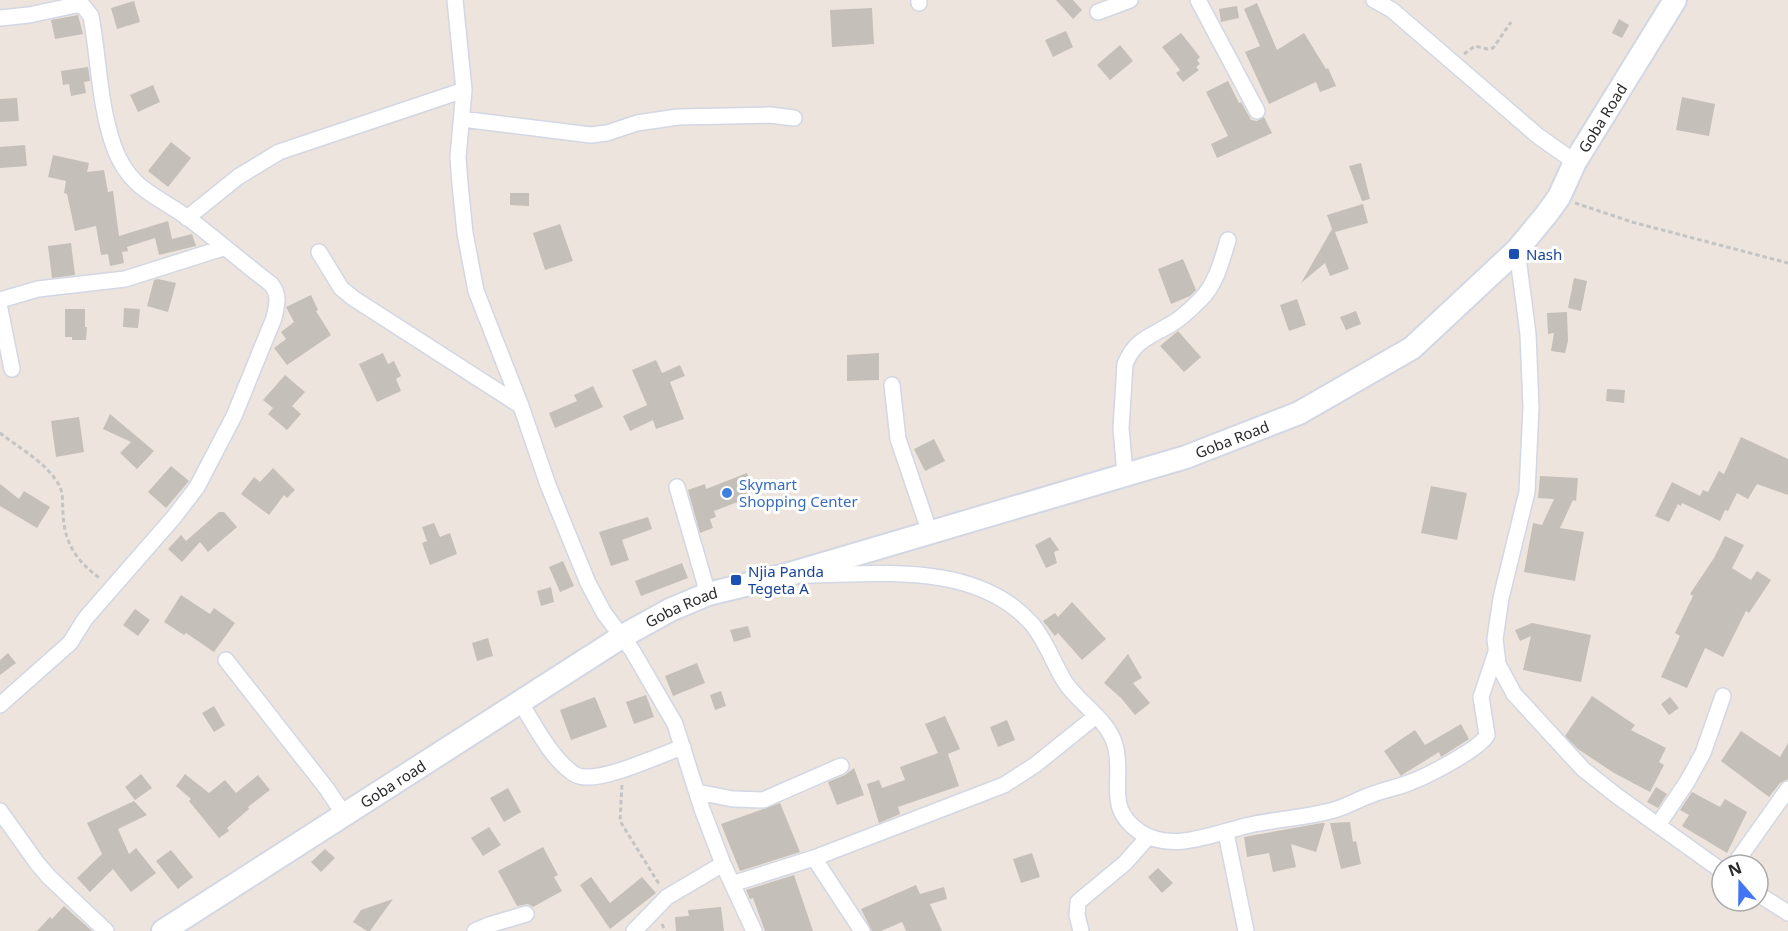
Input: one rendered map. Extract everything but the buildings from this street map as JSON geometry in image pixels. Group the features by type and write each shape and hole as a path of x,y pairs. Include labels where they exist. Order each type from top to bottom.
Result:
{"main road":[{"name":"Goba Road","path":"623,636 670,610 708,594 786,575 1186,457 1299,412 1412,348 1517,250 1558,197 1575,162 1675,0"},
{"name":"Goba road","path":"174,928 623,636"}],"street":[{"path":"455,0 464,90 458,157 476,291 521,406 548,485 588,583 604,613 623,636 675,723 723,864 754,931"},
{"path":"1098,12 1130,0"},
{"path":"1198,0 1257,111"},
{"path":"1374,0 1392,9 1531,130 1575,162"},
{"path":"0,18 29,15 76,5 85,8 91,16 104,111 120,162 141,189 187,218 274,288 277,302 274,318 234,416 197,487 159,535 85,619 70,643 0,705"},
{"path":"187,218 238,177 279,152 464,90"},
{"path":"462,118 591,135 607,133 637,123 678,117 770,115 794,118"},
{"path":"1125,474 1121,428 1125,364 1128,356 1139,343 1175,322 1203,297 1214,281 1228,240"},
{"path":"0,300 38,288 126,279 223,248"},
{"path":"1517,250 1528,334 1531,407 1527,492 1501,598 1495,639 1498,664 1509,685 1541,725 1583,769 1710,862"},
{"path":"319,252 340,288 352,298 521,406"},
{"path":"0,309 12,369"},
{"path":"892,385 898,439 930,533"},
{"path":"677,487 708,594"},
{"path":"786,575 907,575 954,581 980,588 1019,612 1031,624 1065,682 1110,733 1117,755 1116,795 1126,821 1148,837 1163,840 1205,838 1248,825 1310,816 1338,809 1369,795 1412,782 1481,744 1487,730 1482,697 1496,652"},
{"path":"226,660 327,789 345,816"},
{"path":"1658,825 1699,760 1723,696"},
{"path":"520,702 552,752 567,769 576,775 588,777 624,768 682,747"},
{"path":"732,884 814,858 1004,785 1035,765 1096,716"},
{"path":"697,792 733,799 763,800 841,766"},
{"path":"1743,853 1788,789"},
{"path":"2,819 49,877 106,931"},
{"path":"1226,833 1246,931"},
{"path":"1081,931 1077,915 1078,902 1125,863 1148,837"},
{"path":"814,858 862,931"},
{"path":"634,931 667,897 723,864"},
{"path":"1770,902 1788,913"},
{"path":"475,931 526,914"}],"path":[{"path":"1454,62 1474,46 1487,50 1493,48 1511,22"},
{"path":"1558,197 1632,222 1788,263"},
{"path":"0,433 54,478 63,495 63,517 68,543 74,555 91,572 112,587"},
{"path":"624,768 620,821 667,897"}],"place":[{"name":"Nash","path":"1514,254"},
{"name":"Skymart Shopping Center","path":"727,493"},
{"name":"Njia Panda Tegeta A","path":"736,580"}]}
